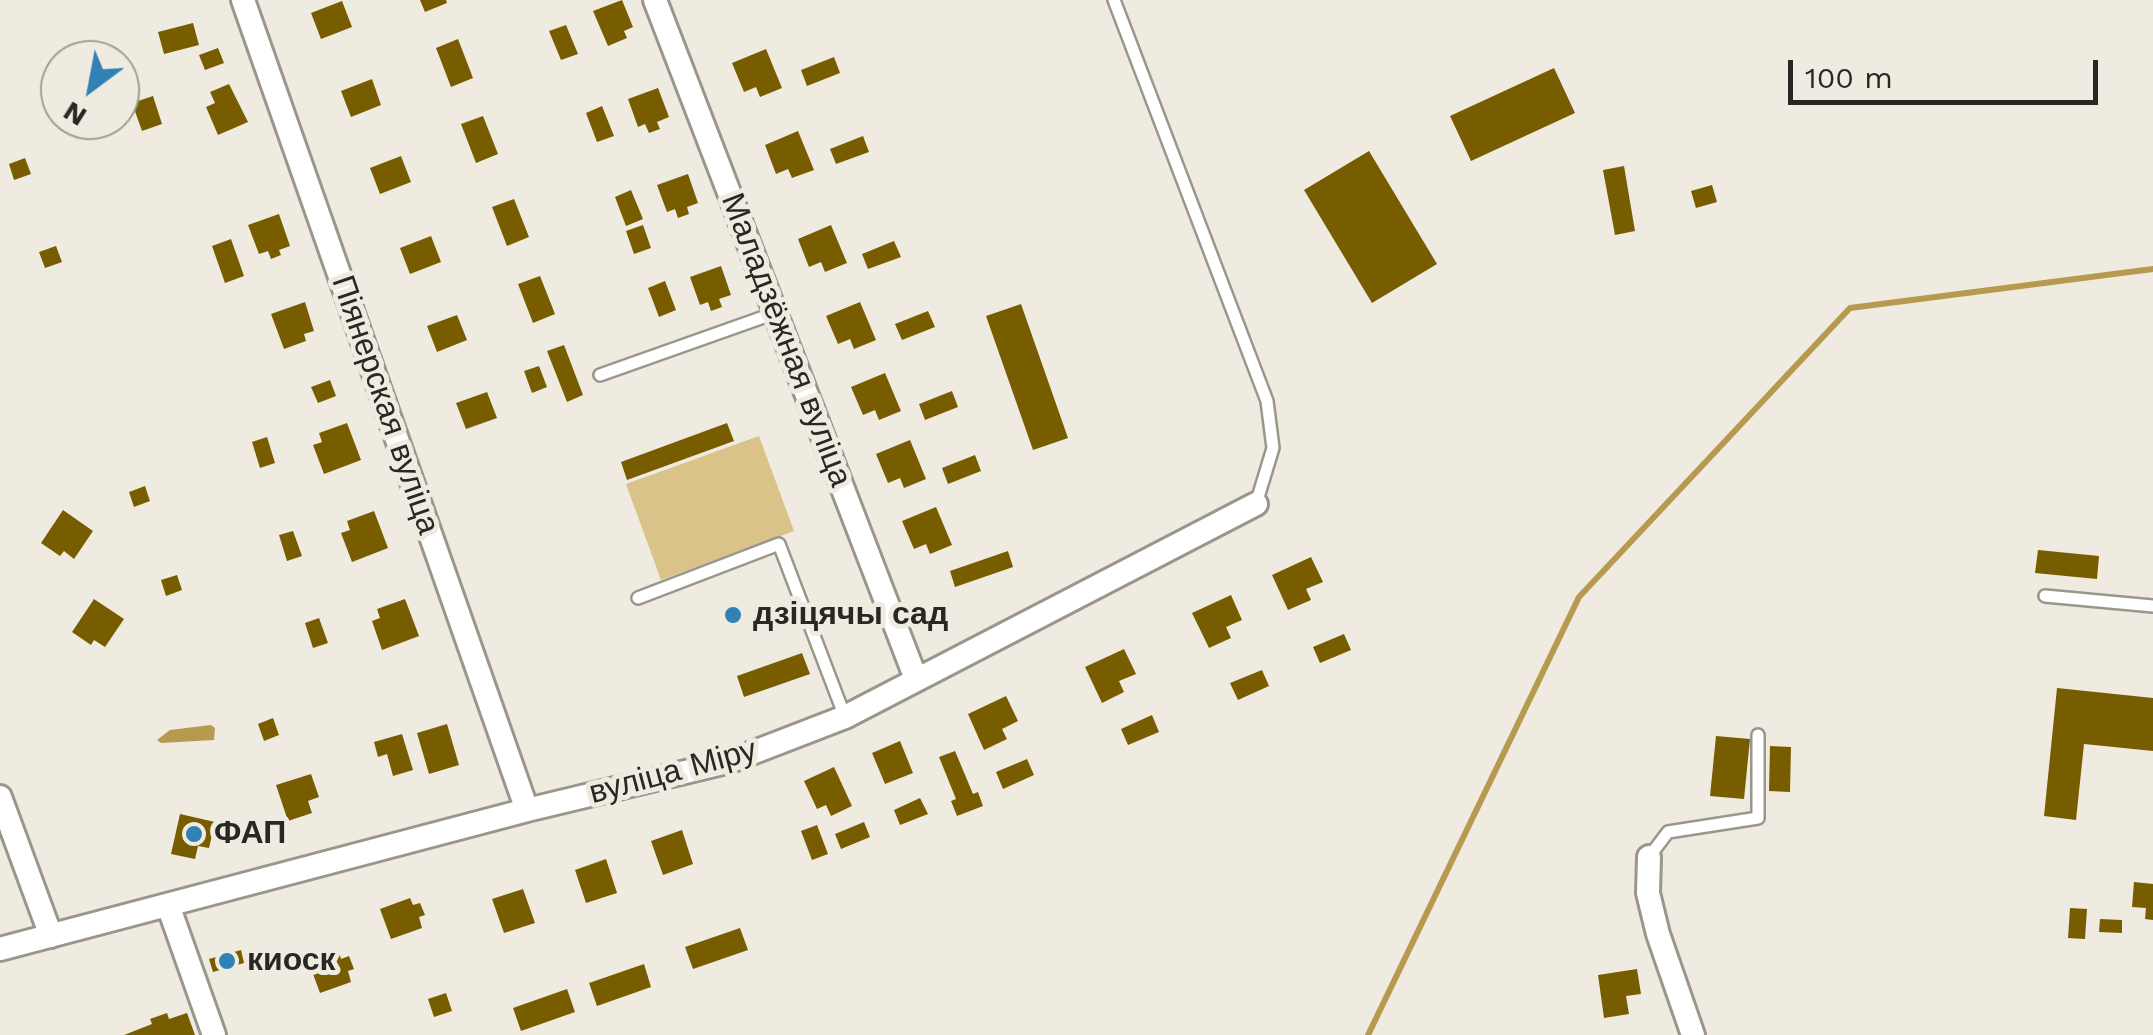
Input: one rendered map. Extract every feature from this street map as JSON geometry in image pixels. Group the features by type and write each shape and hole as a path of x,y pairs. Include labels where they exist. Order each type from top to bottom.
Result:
{"street":[{"name":"Піянерская вуліца","path":"243,0 527,810"},
{"name":"Маладзёжная вуліца","path":"655,0 916,679"},
{"name":"вуліца Міру","path":"0,949 731,760 845,717 1256,504"},
{"path":"0,797 51,936"},
{"path":"1649,857 1648,893 1658,934 1693,1035"},
{"path":"168,905 214,1035"}],"lane":[{"path":"1114,0 1268,402 1273,448 1256,504"},
{"path":"600,374 776,313"},
{"path":"638,598 780,544 845,717"},
{"path":"2045,596 2153,606"},
{"path":"1649,857 1668,832 1758,818 1758,736"}],"shaded area":[{"path":"759,436 794,531 661,580 626,484"},
{"path":"211,725 215,728 214,740 157,740 170,730"}],"building":[{"path":"420,0 446,0 447,3 425,12"},
{"path":"622,0 633,27 624,31 627,38 608,46 593,11"},
{"path":"342,1 352,27 321,39 311,13"},
{"path":"193,23 199,45 164,54 158,32"},
{"path":"566,25 578,54 561,60 549,31"},
{"path":"458,39 473,78 451,87 436,48"},
{"path":"218,48 224,63 205,70 199,55"},
{"path":"766,49 782,88 760,97 756,87 744,92 732,63"},
{"path":"834,57 840,73 807,86 801,70"},
{"path":"1554,68 1575,113 1471,161 1450,116"},
{"path":"372,79 381,105 351,117 341,91"},
{"path":"229,84 248,122 218,135 206,107 215,103 210,92"},
{"path":"658,88 669,117 657,122 660,129 649,133 645,124 638,127 628,99"},
{"path":"153,96 162,124 142,131 140,100"},
{"path":"602,106 614,136 597,142 586,113"},
{"path":"483,116 498,154 476,163 461,124"},
{"path":"798,131 814,170 792,178 788,169 776,174 765,145"},
{"path":"863,136 869,152 836,164 830,149"},
{"path":"1369,151 1437,264 1372,303 1304,190"},
{"path":"401,156 411,182 380,194 370,168"},
{"path":"25,158 31,174 14,180 9,164"},
{"path":"1624,166 1635,231 1615,235 1603,170"},
{"path":"688,174 698,203 687,207 689,214 678,218 675,209 667,212 657,185"},
{"path":"1712,185 1717,202 1696,208 1691,191"},
{"path":"631,190 643,219 626,226 615,197"},
{"path":"514,199 529,237 507,246 492,207"},
{"path":"279,214 290,246 271,259 268,251 259,254 248,225"},
{"path":"643,225 651,248 634,254 626,231"},
{"path":"831,225 847,263 825,272 821,262 809,267 798,239"},
{"path":"431,236 441,262 410,274 400,248"},
{"path":"231,239 244,276 225,283 212,246"},
{"path":"894,241 901,257 868,269 862,254"},
{"path":"56,246 62,262 45,268 39,252"},
{"path":"721,266 731,295 719,299 722,307 711,311 708,302 700,305 690,277"},
{"path":"540,276 555,314 533,323 518,284"},
{"path":"665,281 676,310 659,317 648,288"},
{"path":"305,302 314,331 304,334 306,341 284,349 271,314"},
{"path":"860,302 876,340 854,349 850,339 838,344 826,316"},
{"path":"1021,304 1068,438 1033,450 986,316"},
{"path":"928,311 935,327 902,340 895,324"},
{"path":"457,315 467,340 437,352 427,326"},
{"path":"564,345 583,395 567,402 547,351"},
{"path":"539,366 547,387 532,393 524,371"},
{"path":"885,373 901,411 879,420 875,410 863,415 851,387"},
{"path":"330,380 336,396 318,403 311,387"},
{"path":"952,391 958,407 925,420 919,404"},
{"path":"487,392 497,418 466,429 456,403"},
{"path":"347,423 361,460 324,474 313,445 322,442 319,433"},
{"path":"727,423 734,441 627,480 621,462"},
{"path":"267,437 275,463 260,468 252,442"},
{"path":"910,440 926,479 904,488 900,478 888,483 876,454"},
{"path":"975,455 981,471 948,484 942,468"},
{"path":"145,486 150,501 134,507 129,492"},
{"path":"936,507 952,545 930,554 926,544 914,549 902,521"},
{"path":"63,510 93,531 74,559 64,551 60,556 41,543"},
{"path":"374,511 388,548 352,562 341,533 350,530 347,521"},
{"path":"293,531 302,556 287,561 279,535"},
{"path":"2038,550 2099,556 2097,579 2035,573"},
{"path":"1008,551 1013,567 955,587 950,571"},
{"path":"1311,557 1323,582 1306,589 1311,600 1288,610 1272,575"},
{"path":"177,575 182,590 166,596 161,580"},
{"path":"1231,595 1242,620 1226,627 1231,638 1209,648 1192,613"},
{"path":"94,599 124,619 105,647 94,640 91,645 72,632"},
{"path":"405,599 419,636 382,650 372,621 380,618 377,609"},
{"path":"319,618 328,643 313,648 305,623"},
{"path":"1344,634 1351,650 1320,663 1313,647"},
{"path":"1124,649 1136,674 1119,681 1124,692 1102,703 1085,667"},
{"path":"802,653 810,674 744,697 737,676"},
{"path":"1262,670 1269,686 1238,700 1230,683"},
{"path":"2057,688 2153,698 2153,751 2084,744 2076,820 2044,816"},
{"path":"1006,696 1018,721 1002,729 1007,739 984,750 968,714"},
{"path":"1152,715 1159,732 1128,745 1121,729"},
{"path":"273,718 279,735 264,741 258,724"},
{"path":"447,724 459,765 429,774 417,733"},
{"path":"402,734 413,770 393,776 387,754 378,757 374,742"},
{"path":"1716,736 1750,739 1744,799 1710,796"},
{"path":"900,741 913,773 885,784 872,753"},
{"path":"1770,746 1791,747 1790,792 1769,791"},
{"path":"955,751 973,794 978,792 983,806 957,816 951,801 956,799 939,757"},
{"path":"1027,759 1034,775 1003,789 996,772"},
{"path":"834,767 852,806 831,816 826,805 817,809 804,781"},
{"path":"311,774 319,797 308,801 312,813 288,821 276,785"},
{"path":"920,798 928,814 900,825 894,810"},
{"name":"ФАП","path":"180,814 215,822 209,848 198,846 195,859 171,854"},
{"path":"864,822 870,837 841,849 835,834"},
{"path":"817,825 828,854 812,860 801,831"},
{"path":"682,830 693,864 663,875 651,841"},
{"path":"606,859 617,893 586,903 575,870"},
{"path":"2134,882 2153,884 2153,920 2145,919 2146,908 2132,907"},
{"path":"523,889 535,923 504,933 492,899"},
{"path":"410,898 413,905 420,903 425,915 419,917 422,928 391,939 380,909"},
{"path":"2070,908 2087,909 2085,939 2068,938"},
{"path":"2100,919 2122,920 2122,933 2099,932"},
{"path":"740,928 748,950 693,969 685,947"},
{"name":"киоск","path":"241,950 244,963 213,972 209,959"},
{"path":"339,952 341,959 349,956 354,969 348,971 351,982 320,993 309,963"},
{"path":"644,964 651,987 597,1006 589,983"},
{"path":"1637,969 1641,994 1626,996 1629,1014 1604,1018 1598,975"},
{"path":"567,989 575,1012 521,1031 513,1008"},
{"path":"446,993 452,1011 434,1017 428,999"},
{"path":"167,1013 169,1019 187,1013 195,1035 124,1035 152,1024 150,1019"}],"waterway":[{"path":"1368,1035 1579,597 1850,308 2153,269"}],"place":[{"name":"дзіцячы сад","path":"733,615"},
{"name":"ФАП","path":"194,834"},
{"name":"киоск","path":"227,961"}]}
